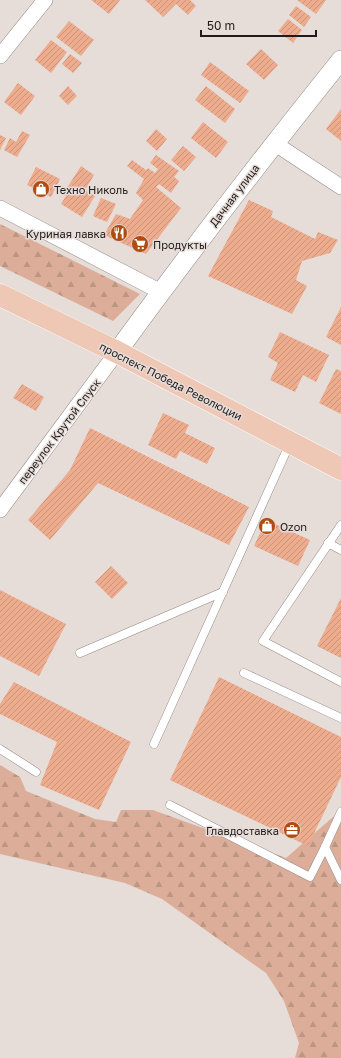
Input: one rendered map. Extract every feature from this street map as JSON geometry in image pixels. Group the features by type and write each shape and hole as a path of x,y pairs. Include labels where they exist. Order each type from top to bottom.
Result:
{"main road":[{"name":"проспект Победа Революции","path":"0,295 117,352 341,469"}],"street":[{"path":"0,56 45,0"},
{"name":"Дачная улица","path":"117,352 274,143 341,60"},
{"path":"274,143 341,187"},
{"path":"0,208 161,292"},
{"name":"переулок Крутой Спуск","path":"0,510 117,352"}],"lane":[{"path":"154,744 290,443"},
{"path":"341,525 263,641 341,682"},
{"path":"328,543 341,550"},
{"path":"80,653 223,592"},
{"path":"244,673 341,718"},
{"path":"0,749 36,772"},
{"path":"170,805 310,877 326,847 341,812"},
{"path":"326,847 341,880"}],"green space":[{"path":"0,224 140,294 113,321 0,266"},
{"path":"0,765 20,777 26,791 95,819 116,822 121,810 153,810 286,858 341,810 341,1058 295,1058 299,1043 284,1001 266,973 162,899 125,883 0,854"}],"building":[{"path":"91,0 120,0 109,14"},
{"path":"145,0 190,0 196,6 188,15 176,4 163,17"},
{"path":"297,0 326,0 316,14"},
{"path":"296,6 311,17 304,27 289,15"},
{"path":"288,19 302,30 293,43 278,31"},
{"path":"69,21 94,40 81,56 56,37"},
{"path":"51,40 67,52 51,73 35,60"},
{"path":"261,49 278,65 264,80 246,64"},
{"path":"70,54 82,63 73,73 62,64"},
{"path":"210,62 249,91 240,103 201,75"},
{"path":"18,83 35,96 21,115 4,102"},
{"path":"68,86 77,96 68,105 59,96"},
{"path":"206,86 235,109 225,123 195,100"},
{"path":"341,109 341,141 326,129"},
{"path":"203,122 228,142 216,158 191,138"},
{"path":"156,129 167,139 157,151 146,141"},
{"path":"22,131 30,135 17,157 4,150 10,138 16,142"},
{"path":"0,135 6,138 0,150"},
{"path":"183,146 196,157 184,171 171,160"},
{"path":"156,155 179,171 174,177 179,181 171,193 159,184 156,187 181,208 146,254 104,235 116,214 130,219 143,200 136,193 144,179 127,166 132,160 146,170 148,168 155,173 158,169 150,163"},
{"path":"81,166 94,175 85,190 95,196 82,217 61,204 66,196 63,194"},
{"path":"36,167 60,179 51,197 27,185"},
{"path":"101,198 116,204 107,222 93,216"},
{"path":"249,200 273,211 271,217 315,239 318,232 338,240 330,253 302,261 296,280 307,286 292,314 208,276"},
{"path":"341,307 341,345 326,337"},
{"path":"280,332 329,355 316,382 303,375 295,392 270,380 278,363 268,357"},
{"path":"336,369 341,371 341,414 319,403"},
{"path":"22,384 44,397 36,411 13,398"},
{"path":"163,413 189,425 185,433 215,448 207,464 180,451 176,459 148,445"},
{"path":"90,428 249,507 229,545 98,483 50,540 28,520 70,470"},
{"path":"266,520 310,540 298,566 254,546"},
{"path":"111,566 128,583 112,599 95,582"},
{"path":"0,590 66,624 39,676 0,656"},
{"path":"341,598 341,658 317,646"},
{"path":"219,677 341,737 341,777 308,846 170,780"},
{"path":"14,682 131,742 99,810 40,785 57,742 0,714 0,704"}],"place":[{"name":"Техно Николь","path":"41,189"},
{"name":"Куриная лавка","path":"119,233"},
{"name":"Продукты","path":"140,244"},
{"name":"Ozon","path":"267,526"},
{"name":"Главдоставка","path":"292,830"}]}
